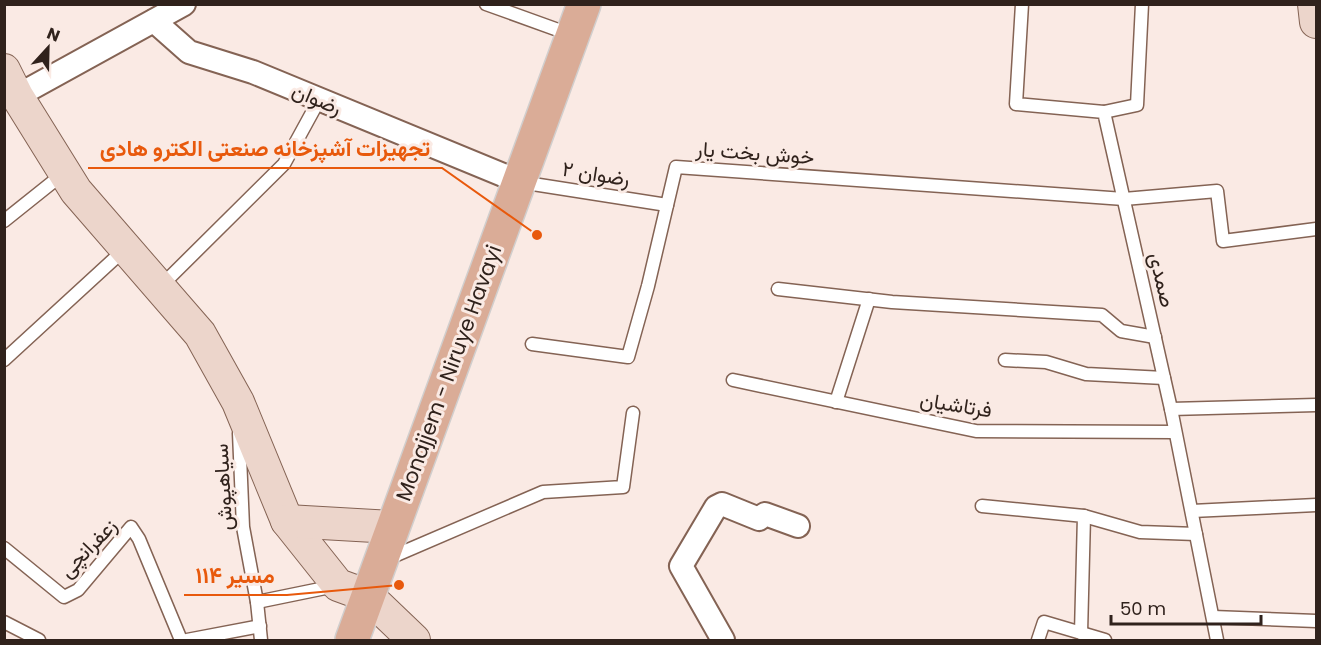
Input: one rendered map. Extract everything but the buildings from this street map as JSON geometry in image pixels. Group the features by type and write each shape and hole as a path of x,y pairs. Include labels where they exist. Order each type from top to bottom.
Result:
{"main road":[{"name":"Monajjem - Niruye Havayi","path":"352,640 353,591 381,562 584,4"}],"street":[{"path":"184,4 154,21 11,83 76,191 200,334 238,402 287,521 353,591 414,640"},
{"name":"رضوان","path":"154,21 189,52 253,72 520,182"},
{"path":"723,640 681,566 716,507 722,504 759,519 765,514 798,526"},
{"path":"287,521 392,527"}],"lane":[{"path":"486,4 573,36"},
{"path":"1022,4 1016,104 1104,112 1137,105 1142,4"},
{"path":"159,287 284,164 319,100"},
{"name":"صمدی","path":"1104,112 1176,432 1217,640"},
{"name":"خوش بخت یار","path":"532,344 628,357 648,286 676,167 1124,199"},
{"path":"4,221 65,172"},
{"name":"رضوان ۲","path":"520,182 667,205"},
{"path":"1124,199 1217,191 1223,241 1317,230"},
{"path":"4,360 126,249"},
{"path":"778,289 892,302 1102,315 1121,331 1155,337"},
{"path":"836,402 869,299"},
{"path":"1005,360 1046,362 1086,374 1164,378"},
{"name":"فرتاشیان","path":"733,380 976,431 1176,432"},
{"name":"سیاهپوش","path":"238,402 243,527 257,602 261,640"},
{"path":"1171,409 1317,405"},
{"path":"381,562 543,492 623,487 633,413"},
{"path":"982,506 1084,516 1140,532 1196,534"},
{"path":"1192,511 1317,506"},
{"path":"1081,633 1084,516"},
{"name":"زعفرانچی","path":"4,548 64,597 78,590 131,527 139,539 181,640"},
{"path":"257,602 353,591"},
{"path":"1213,617 1317,621"},
{"path":"4,622 39,640"},
{"path":"1038,640 1044,622 1105,640"},
{"path":"187,640 260,626"}],"place":[{"name":"تجهیزات آشپزخانه صنعتی الکترو هادی","path":"537,235"},
{"name":"مسیر ۱۱۴","path":"399,585"}]}
